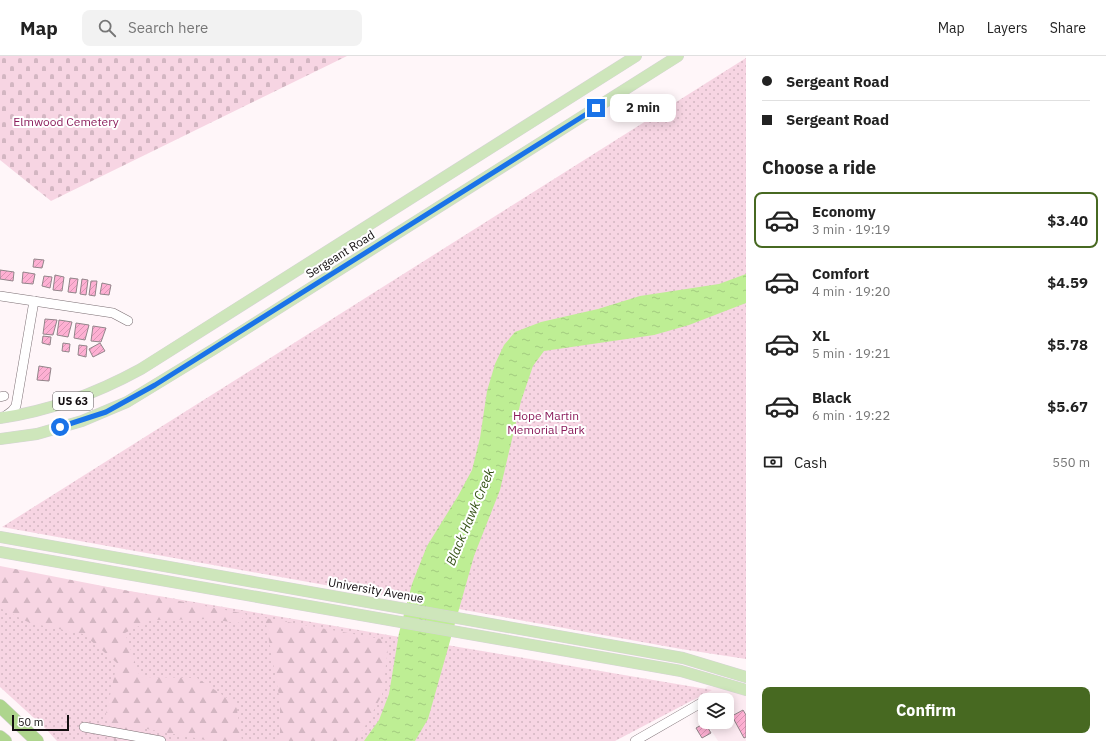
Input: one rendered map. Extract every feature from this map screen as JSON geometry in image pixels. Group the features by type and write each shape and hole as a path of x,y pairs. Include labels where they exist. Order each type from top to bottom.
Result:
{"highway":[{"path":"0,706 37,741"},
{"path":"0,737 5,741"}],"main road":[{"name":"Sergeant Road","path":"1,418 73,401 111,385 141,369 636,56"},
{"name":"Sergeant Road","path":"0,440 37,434 82,421 132,398 227,341 678,56"},
{"name":"University Avenue","path":"0,537 683,658 746,677"},
{"path":"0,552 487,636 680,671 746,690"}],"street":[{"path":"0,296 113,313 128,320"},
{"path":"1,418 12,411 16,406 34,302"},
{"path":"635,741 698,705"},
{"path":"84,727 161,741"}],"shaded area":[{"path":"708,686 746,692 746,741 718,741 710,729 734,729 734,693 700,693"},
{"path":"698,695 698,708 693,699"}],"green space":[{"name":"Elmwood Cemetery","path":"0,56 347,56 51,201 0,160"},
{"name":"Hope Martin Memorial Park","path":"746,58 746,659 681,649 2,527"},
{"path":"0,566 246,614 238,623 210,619 151,620 125,633 140,677 197,678 236,704 242,741 211,741 142,728 139,741 114,741 106,714 117,663 83,634 30,623 0,608"},
{"path":"0,569 712,690 706,693 698,693 698,697 615,741 57,741 0,687"},
{"path":"265,618 381,639 388,649 382,695 357,741 280,741 280,701"}],"water":[{"name":"Black Hawk Creek","path":"746,274 746,303 689,325 654,335 544,351 533,366 521,401 500,490 474,556 428,719 415,741 364,741 379,720 389,694 399,633 412,584 427,546 458,496 472,470 480,438 487,391 495,364 504,345 515,332 541,322 598,309 640,296 719,284"}],"building":[{"path":"34,259 44,260 42,268 33,267"},
{"path":"0,270 14,272 13,281 0,279"},
{"path":"23,272 35,274 33,284 22,283"},
{"path":"55,275 64,277 62,291 53,290"},
{"path":"44,276 52,277 50,288 42,286"},
{"path":"70,278 78,279 76,293 68,292"},
{"path":"82,279 88,280 86,295 80,294"},
{"path":"91,281 97,281 95,296 89,295"},
{"path":"102,283 111,285 109,295 100,294"},
{"path":"45,319 57,320 53,335 43,334"},
{"path":"59,320 72,322 68,337 57,335"},
{"path":"76,323 89,325 85,340 74,338"},
{"path":"93,326 106,328 101,342 91,341"},
{"path":"43,336 51,337 50,345 42,343"},
{"path":"63,343 70,344 69,352 62,351"},
{"path":"100,343 105,351 93,357 89,349"},
{"path":"79,345 87,346 86,357 78,355"},
{"path":"39,366 51,368 49,381 37,380"},
{"path":"743,710 746,715 746,737 744,738 734,720 734,715"},
{"path":"698,727 698,729 709,729 711,733 702,738 696,728"}],"route":[{"path":"60,427 82,421 127,402 240,333 596,108"}]}
